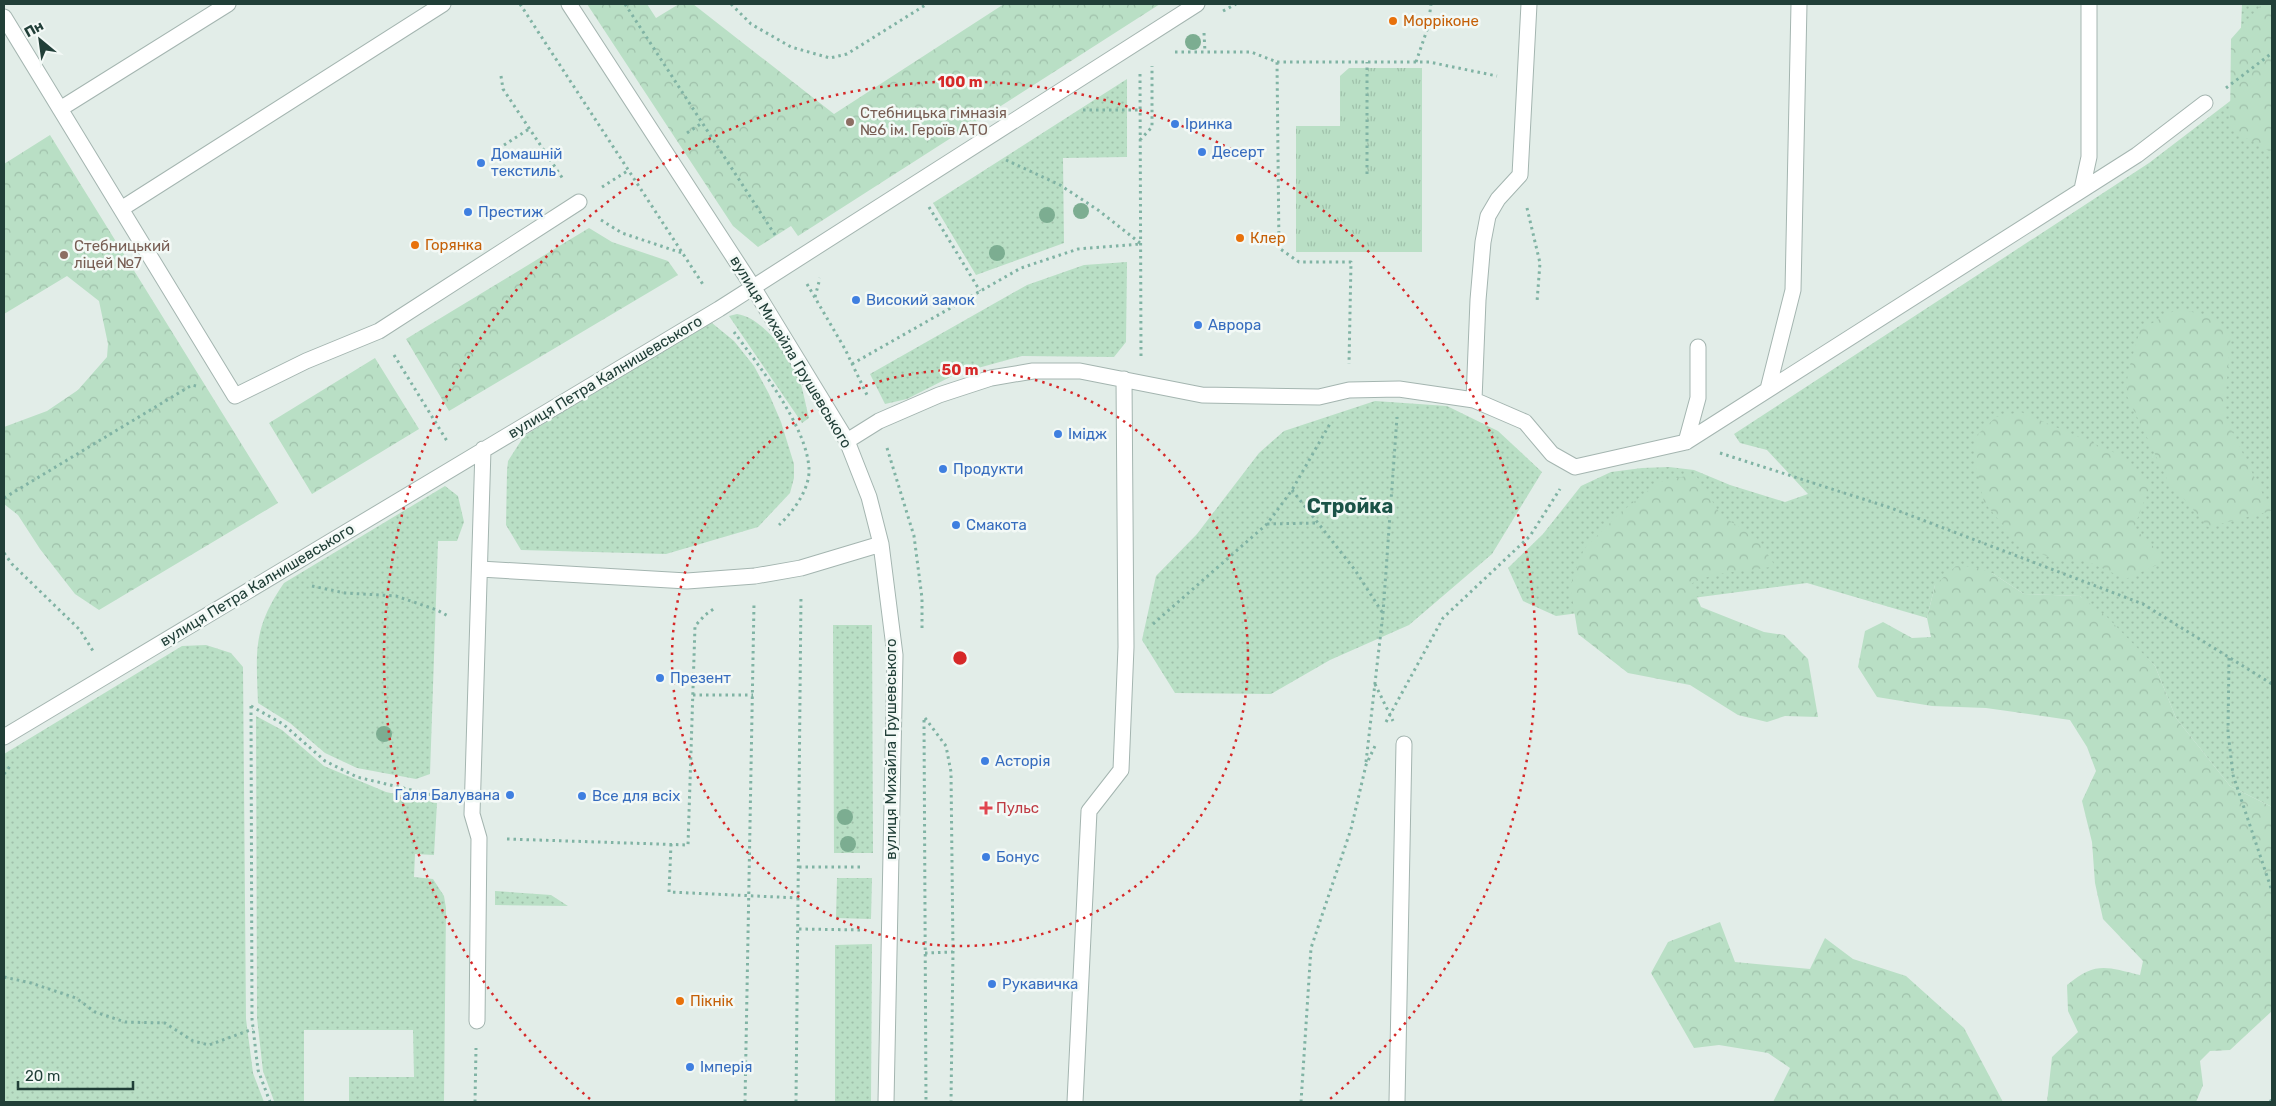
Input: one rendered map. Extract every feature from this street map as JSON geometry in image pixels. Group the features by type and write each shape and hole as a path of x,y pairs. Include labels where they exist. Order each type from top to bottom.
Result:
{"street":[{"path":"60,109 228,4"},
{"path":"121,209 442,4"},
{"name":"вулиця Михайла Грушевського","path":"569,4 753,287 847,441 869,497 881,544 895,655 886,1102"},
{"name":"вулиця Петра Калнишевського","path":"4,737 753,287 1198,4"},
{"path":"1474,400 1478,300 1483,242 1488,216 1498,199 1520,175 1529,4"},
{"path":"1768,389 1793,290 1799,4"},
{"path":"2082,189 2089,157 2089,4"},
{"path":"4,16 235,396 306,361 379,331 579,202"},
{"path":"847,441 879,421 939,395 991,378 1033,371 1080,371 1202,395 1319,397 1349,390 1400,389 1474,400 1525,422 1552,454 1575,467 1686,442 2144,150 2205,103"},
{"path":"1686,442 1698,398 1698,346"},
{"path":"1075,1102 1089,811 1121,770 1126,647 1124,379"},
{"path":"477,1021 479,838 472,814 483,450"},
{"path":"480,569 687,581 755,576 801,568 881,544"},
{"path":"1397,1102 1404,744"}],"path":[{"path":"520,4 707,290"},
{"path":"625,4 781,245"},
{"path":"731,4 751,24 791,47 830,58 847,54 927,4"},
{"path":"1416,62 1428,27 1431,4"},
{"path":"1204,24 1205,52"},
{"path":"1170,52 1251,52 1277,62 1429,62 1465,71 1525,80"},
{"path":"2205,103 2272,53"},
{"path":"1126,647 1267,524 1292,490 1349,390 1351,262 1299,262 1279,248 1277,62"},
{"path":"1367,174 1368,62"},
{"path":"1140,65 1141,384"},
{"path":"1140,140 1152,127 1152,66"},
{"path":"501,76 503,89 579,202 622,233 682,253"},
{"path":"1078,110 1140,110"},
{"path":"686,133 702,123"},
{"path":"504,145 529,129"},
{"path":"998,156 1060,186 1098,210 1140,244"},
{"path":"1520,175 1540,264 1537,302"},
{"path":"928,204 980,291"},
{"path":"852,364 1021,268 1078,249 1140,244"},
{"path":"815,297 821,275"},
{"path":"733,330 786,408 806,451 809,470 804,492 787,518 779,525"},
{"path":"406,374 437,425"},
{"path":"4,498 192,385 235,396"},
{"path":"1366,765 1383,613 1400,389"},
{"path":"1686,442 1891,508 2143,604 2272,684"},
{"path":"1292,490 1355,570 1383,613"},
{"path":"1267,524 1317,523"},
{"path":"4,552 12,564 80,630"},
{"path":"796,1102 801,568"},
{"path":"284,569 306,585 346,593 396,596 438,610 477,632"},
{"path":"745,1102 755,576"},
{"path":"745,603 754,602"},
{"path":"479,838 688,845 695,626 705,615 718,606"},
{"path":"2228,658 2228,732 2233,775 2272,891"},
{"path":"1375,684 1404,744"},
{"path":"693,695 753,695"},
{"path":"270,1102 258,1070 253,1029 251,706 284,724 325,762 357,776 432,796 472,814"},
{"path":"926,1102 924,717 946,746 952,772 953,952 951,1102"},
{"path":"671,844 669,892 799,898"},
{"path":"799,867 867,867"},
{"path":"799,929 890,930"},
{"path":"925,953 953,952"},
{"path":"4,977 31,983 76,998 95,1012 125,1022 164,1023 193,1041 209,1045 253,1029"},
{"path":"475,1102 477,1021"}],"green space":[{"name":"Стебницька гімназія №6 ім. Героїв АТО","path":"587,4 647,4 656,18 679,4 693,4 834,114 1004,4 1160,4 798,236 791,226 758,247 733,226"},
{"path":"2242,4 2272,4 2272,807 2230,786 2176,718 2155,666 2080,596 2024,594 1992,573 1935,585 1927,618 1807,583 1556,616 1523,601 1508,568 1543,534 1581,486 1611,472 1669,467 1694,470 1730,485 1785,502 1808,494 1767,450 1740,443 1734,434 2149,163 2238,95"},
{"path":"2262,4 2272,4 2272,150 2269,151 2246,138 2230,123 2231,39"},
{"path":"1349,68 1422,68 1422,252 1296,252 1296,126 1340,126 1340,76"},
{"path":"1127,79 1127,157 1063,158 1064,243 976,275 933,203"},
{"name":"Стебницький ліцей №7","path":"50,135 278,503 99,610 75,594 40,549 18,515 4,504 4,427 47,411 78,390 107,357 108,344 99,301 67,276 4,314 4,164"},
{"path":"589,228 612,242 668,261 678,275 449,411 406,339"},
{"path":"1127,262 1126,342 1114,357 1022,356 956,374 907,399 885,404 870,374 1027,285 1084,265"},
{"path":"2177,309 2212,316 2231,333 2224,415 2271,511 2208,527 2167,479 2126,394 2128,372 2140,330"},
{"path":"737,314 764,328 780,346 792,364 800,383 809,418 802,423 729,316"},
{"path":"712,323 734,341 754,366 769,394 781,422 794,464 794,478 790,493 758,527 666,554 521,550 506,525 507,471 508,461 524,436 689,333"},
{"path":"375,358 419,429 312,494 269,423"},
{"path":"1375,401 1447,406 1498,431 1542,472 1492,554 1409,625 1330,660 1271,694 1175,693 1142,640 1156,576 1197,534 1259,453 1284,431"},
{"path":"2021,412 2120,455 2151,483 2134,528 2160,553 2159,564 2126,579 2082,559 2060,561 2020,546 1984,502 1974,459 1976,436 1996,417"},
{"path":"1695,474 1721,515 1759,540 1775,566 1700,579 1691,584 1701,607 1764,632 1784,635 1808,659 1818,717 1785,716 1767,722 1738,715 1690,685 1628,673 1578,634 1570,586 1584,549 1620,513 1659,482"},
{"path":"445,486 458,496 464,522 457,541 438,541 430,774 416,779 357,768 325,753 290,723 258,703 257,654 262,627 274,599 284,583"},
{"path":"1956,566 1974,567 1992,573 2024,594 2080,596 2106,616 2155,666 2176,718 2230,786 2272,807 2272,1011 2230,1050 2210,1051 2200,1061 2203,1085 2196,1102 2047,1102 2052,1057 2078,1032 2068,1011 2067,985 2077,977 2094,969 2110,968 2140,975 2143,961 2103,919 2095,883 2092,842 2082,801 2096,771 2087,747 2070,720 1986,708 1932,706 1877,697 1858,667 1865,631 1883,622 1912,638 1931,637 1927,618 1935,585"},
{"path":"833,625 872,625 873,853 834,853"},
{"path":"206,645 231,653 243,667 246,1019 253,1073 264,1102 4,1102 4,754 182,646"},
{"path":"256,716 282,730 324,766 386,792 437,803 434,855 415,854 414,877 433,879 444,896 446,908 444,1102 349,1102 349,1077 414,1077 413,1030 304,1030 304,1102 274,1101 263,1071 257,1018"},
{"path":"837,878 872,878 871,919 836,918"},
{"path":"495,891 551,895 568,906 495,905"},
{"path":"1720,922 1735,962 1810,969 1825,938 1853,959 1906,976 1964,1028 2003,1102 1773,1102 1790,1068 1768,1053 1719,1045 1694,1048 1651,973 1668,942"},
{"path":"872,944 871,1102 835,1102 835,945"}],"place":[{"name":"Морріконе","path":"1393,21"},
{"name":"Стебницька гімназія №6 ім. Героїв АТО","path":"850,122"},
{"name":"Іринка","path":"1175,124"},
{"name":"Десерт","path":"1202,152"},
{"name":"Домашній текстиль","path":"481,163"},
{"name":"Престиж","path":"468,212"},
{"name":"Клер","path":"1240,238"},
{"name":"Горянка","path":"415,245"},
{"name":"Стебницький ліцей №7","path":"64,255"},
{"name":"Високий замок","path":"856,300"},
{"name":"Аврора","path":"1198,325"},
{"name":"Імідж","path":"1058,434"},
{"name":"Продукти","path":"943,469"},
{"name":"Смакота","path":"956,525"},
{"name":"Презент","path":"660,678"},
{"name":"Асторія","path":"985,761"},
{"name":"Галя Балувана","path":"510,795"},
{"name":"Все для всіх","path":"582,796"},
{"name":"Пульс","path":"986,808"},
{"name":"Бонус","path":"986,857"},
{"name":"Рукавичка","path":"992,984"},
{"name":"Пікнік","path":"680,1001"},
{"name":"Імперія","path":"690,1067"}],"district":[{"name":"Стройка","path":"1350,506"}]}
